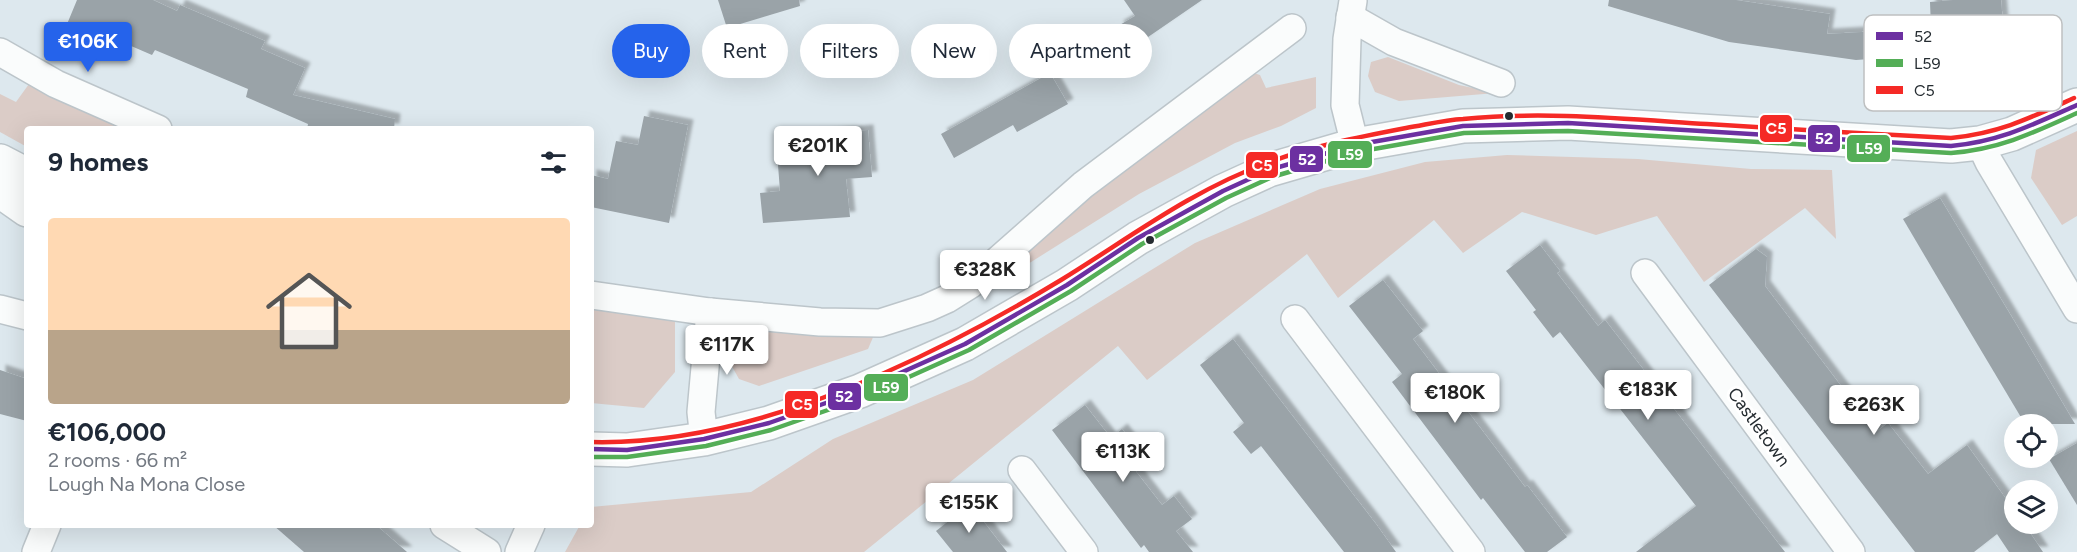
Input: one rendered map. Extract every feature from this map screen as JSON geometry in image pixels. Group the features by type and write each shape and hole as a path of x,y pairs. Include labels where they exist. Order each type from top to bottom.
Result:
{"street":[{"path":"1352,8 1394,42 1501,83"},
{"path":"1352,8 1345,105 1355,145"},
{"path":"594,295 710,312 819,322 880,323 927,308 971,284 1083,185 1292,28"},
{"path":"0,52 56,84 151,126"},
{"path":"594,449 627,450 704,440 769,423 860,391 954,349 1068,285 1138,238 1223,190 1269,170 1355,145 1463,126 1568,123 1951,146 1980,143 2012,134 2077,105"},
{"path":"1980,143 1989,162 2077,309"},
{"path":"0,161 24,173"},
{"path":"0,191 24,209"},
{"path":"0,200 24,210"},
{"name":"Castletown","path":"1645,273 1851,552"},
{"path":"0,309 24,315"},
{"path":"704,440 701,412 710,312"},
{"path":"1295,319 1471,552"},
{"path":"1022,470 1084,552"},
{"path":"36,552 46,528"},
{"path":"449,528 487,552"},
{"path":"519,552 530,528"}],"shaded area":[{"path":"1388,57 1459,85 1496,93 1399,101 1375,92 1368,76 1371,62"},
{"path":"1244,70 1260,75 1266,88 1316,77 1316,108 1281,126 1235,143 1139,194 1001,281 992,277"},
{"path":"29,84 119,126 24,126 24,145 0,132 0,94 16,102"},
{"path":"2077,131 2077,216 2062,225 2031,178 2036,150"},
{"path":"1507,155 1638,159 1751,169 1832,170 1836,239 1805,208 1704,282 1657,216 1596,235 1522,212 1463,253 1434,220 1338,298 1307,254 1147,380 1118,346 864,552 565,552 578,528 594,528 594,507 751,492 833,439 973,380 1195,243 1320,189 1425,162"},
{"path":"594,305 675,320 675,372 644,408 594,403"},
{"path":"747,327 874,335 868,349 759,386 739,379 729,361 738,338"}],"building":[{"path":"77,0 153,0 177,11 180,5 265,41 261,49 305,68 293,95 395,119 394,126 308,126 308,124 246,97 248,89 155,50 152,55 108,36 104,45 65,29"},
{"path":"718,0 799,0 800,6 740,24 726,24"},
{"path":"1124,0 1202,0 1152,34 1152,24 1121,24 1135,16"},
{"path":"1609,0 1736,0 1830,14 1827,34 1864,32 1864,59 1729,42 1608,6"},
{"path":"2001,0 2002,15 1930,15 1930,2"},
{"path":"1041,78 1053,78 1068,104 1017,132 1013,125 954,158 941,134"},
{"path":"644,116 688,125 669,223 594,208 594,176 608,179 616,141 638,145"},
{"path":"868,130 872,177 846,179 850,217 763,223 760,193 780,191 777,152 799,150 798,136"},
{"path":"1940,198 2075,424 2058,424 2058,414 2019,414 1903,219"},
{"path":"1540,245 1560,271 1557,273 1598,326 1605,320 1785,552 1636,552 1696,506 1560,332 1553,338 1533,312 1536,310 1506,271"},
{"path":"1756,249 1767,257 1765,286 1876,432 1888,423 1928,474 1967,445 2004,496 2004,534 2031,534 2043,552 2009,552 1997,534 1974,552 1915,552 1709,285"},
{"path":"1383,280 1423,331 1413,339 1525,487 1527,485 1567,537 1547,552 1525,552 1483,498 1481,500 1392,382 1402,374 1349,306"},
{"path":"1233,339 1396,552 1344,552 1261,446 1251,454 1233,432 1244,423 1200,365"},
{"path":"0,370 24,378 24,420 0,414"},
{"path":"1085,405 1111,438 1122,429 1139,451 1127,460 1162,505 1174,496 1192,519 1176,531 1193,552 1149,552 1144,545 1141,548 1052,430"},
{"path":"2077,443 2077,505 2054,468 2058,468 2058,454"},
{"path":"970,504 1007,552 953,552 936,531"},
{"path":"276,528 379,528 407,552 304,552"}],"transit line":[{"name":"C5","path":"2062,103 2074,98"},
{"name":"52","path":"594,449 627,450 704,439 769,423 860,391 965,344 1067,285 1138,238 1223,191 1269,170 1355,145 1463,126 1568,123 1951,146 2001,136 2077,105"},
{"name":"C5","path":"594,442 651,440 713,430 774,414 835,393 895,368 1009,310 1061,280 1161,216 1239,174 1301,152 1388,131 1449,120 1554,116 1951,138 2000,128 2045,111"},
{"name":"L59","path":"594,457 627,457 706,446 771,430 862,398 969,350 1071,291 1142,244 1226,198 1272,177 1357,152 1464,133 1568,131 1951,153 2001,144 2077,113"}]}
